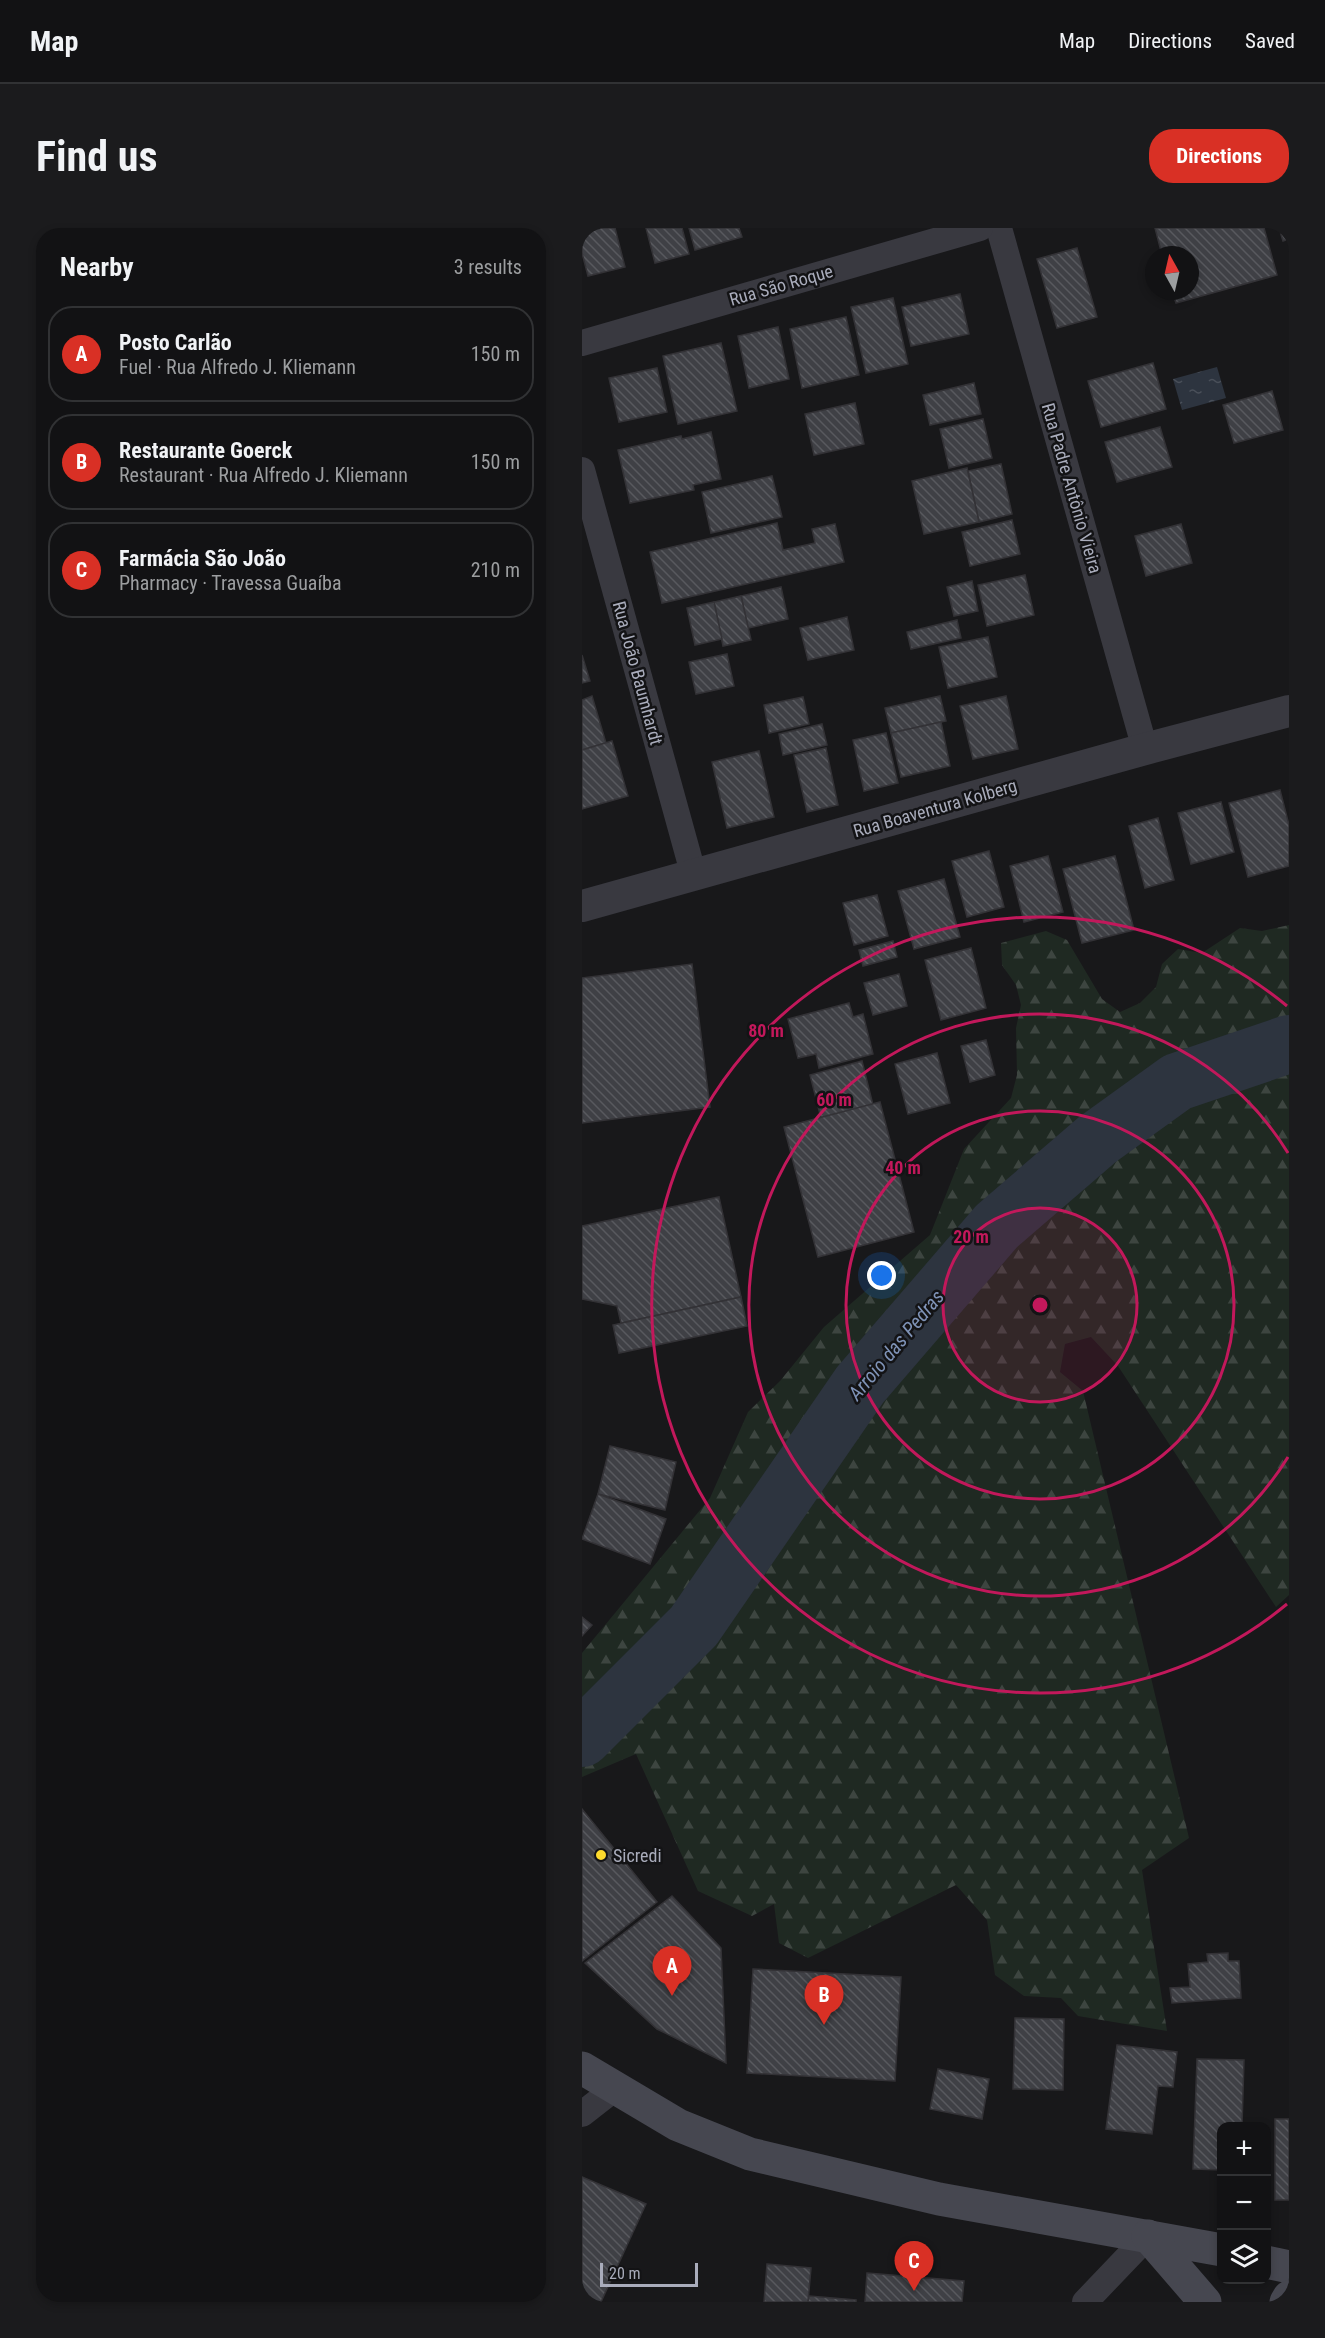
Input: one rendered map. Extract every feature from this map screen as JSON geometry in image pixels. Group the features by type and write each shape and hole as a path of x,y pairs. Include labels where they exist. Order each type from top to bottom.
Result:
{"main road":[{"path":"582,2068 678,2125 750,2154 939,2199 1212,2248 1221,2302"},
{"path":"1148,2236 1205,2302"},
{"path":"1271,2263 1289,2267"},
{"path":"1286,2302 1289,2298"}],"street":[{"name":"Rua São Roque","path":"582,343 980,228"},
{"name":"Rua Padre Antônio Vieira","path":"999,228 1145,749"},
{"name":"Rua João Baumhardt","path":"582,470 694,876"},
{"name":"Rua Boaventura Kolberg","path":"582,906 1289,711"},
{"path":"582,2114 614,2089"},
{"path":"1085,2302 1148,2236"}],"green space":[{"path":"1289,925 1289,1595 1276,1607 1118,1366 1091,1337 1065,1344 1060,1372 1083,1391 1189,1838 1142,1870 1167,2031 1078,2016 1061,1998 1024,1996 995,1975 987,1920 956,1885 808,1958 779,1943 774,1904 752,1916 698,1891 636,1754 582,1777 582,1653 710,1498 748,1412 780,1381 824,1327 930,1235 964,1149 1011,1098 1017,1075 1016,1028 1021,1005 1016,985 1002,965 1001,943 1046,931 1067,940 1102,999 1120,1012 1140,1003 1156,987 1162,964 1178,949 1202,953 1240,928 1262,931"}],"water":[{"path":"1217,367 1226,398 1182,410 1173,379"}],"building":[{"path":"582,228 615,228 625,267 588,276 582,253"},
{"path":"646,228 682,228 689,254 655,263"},
{"path":"689,228 739,228 742,237 695,250"},
{"path":"1155,228 1264,228 1277,275 1199,297 1199,246 1160,246"},
{"path":"1279,228 1289,228 1289,239 1283,241"},
{"path":"1077,248 1097,317 1057,328 1037,259"},
{"path":"960,294 969,334 911,346 902,307"},
{"path":"893,298 908,364 866,373 851,307"},
{"path":"846,317 859,375 802,388 790,329"},
{"path":"778,327 789,379 749,388 738,336"},
{"path":"721,343 737,411 678,424 663,356"},
{"path":"1153,363 1166,409 1101,427 1088,381"},
{"path":"657,368 667,412 619,422 609,378"},
{"path":"974,383 981,414 930,425 923,395"},
{"path":"1272,391 1283,430 1234,443 1223,405"},
{"path":"855,403 864,444 814,455 805,414"},
{"path":"983,419 992,458 949,468 940,429"},
{"path":"1160,427 1172,467 1117,482 1105,442"},
{"path":"711,432 721,479 693,485 694,490 630,503 618,450"},
{"path":"1001,464 1012,514 979,522 968,471"},
{"path":"967,468 979,522 924,534 912,481"},
{"path":"772,476 782,517 711,533 702,492"},
{"path":"1012,520 1020,554 970,566 962,532"},
{"path":"777,523 783,550 815,543 812,529 835,524 844,562 662,603 650,552"},
{"path":"1181,524 1192,563 1146,576 1135,536"},
{"path":"1025,575 1034,615 987,626 978,585"},
{"path":"972,581 978,611 954,616 947,587"},
{"path":"781,587 788,619 748,628 741,596"},
{"path":"741,596 751,640 723,646 714,602"},
{"path":"714,602 722,639 695,645 687,608"},
{"path":"847,617 854,650 808,660 800,628"},
{"path":"957,620 961,638 911,649 907,632"},
{"path":"988,637 997,677 948,688 939,647"},
{"path":"727,654 734,686 696,694 689,662"},
{"path":"582,655 590,681 582,683"},
{"path":"592,696 606,743 582,750 582,700"},
{"path":"940,696 946,721 891,733 885,708"},
{"path":"1006,696 1018,749 973,759 960,706"},
{"path":"803,697 809,724 769,733 764,705"},
{"path":"941,722 950,766 901,777 891,733"},
{"path":"822,724 827,745 783,755 779,734"},
{"path":"886,733 898,783 864,791 853,740"},
{"path":"612,741 628,796 582,809 582,750"},
{"path":"826,748 838,805 807,812 794,755"},
{"path":"759,751 774,817 727,828 712,762"},
{"path":"1280,790 1289,825 1289,866 1248,877 1229,803"},
{"path":"1221,802 1234,852 1191,864 1178,813"},
{"path":"1158,818 1174,880 1145,888 1129,826"},
{"path":"989,851 1004,907 967,917 952,861"},
{"path":"1048,856 1063,912 1024,922 1010,866"},
{"path":"1115,856 1134,930 1082,943 1063,869"},
{"path":"944,879 960,937 914,949 898,891"},
{"path":"877,895 888,936 854,945 843,903"},
{"path":"893,941 897,957 863,966 859,950"},
{"path":"971,948 986,1008 941,1020 925,960"},
{"path":"692,964 710,1107 582,1123 582,978"},
{"path":"899,974 907,1006 873,1015 864,983"},
{"path":"849,1003 853,1017 863,1014 873,1054 819,1068 816,1054 798,1058 788,1019"},
{"path":"986,1040 995,1075 970,1082 961,1046"},
{"path":"937,1053 950,1103 908,1114 895,1064"},
{"path":"862,1061 873,1105 821,1118 810,1075"},
{"path":"880,1102 914,1232 818,1257 784,1127"},
{"path":"719,1197 741,1297 621,1323 617,1306 582,1299 582,1226"},
{"path":"741,1297 747,1326 619,1353 613,1325"},
{"path":"610,1446 676,1462 665,1510 598,1494"},
{"path":"598,1494 666,1519 650,1564 582,1539"},
{"path":"582,1617 592,1625 582,1636"},
{"name":"Sicredi","path":"582,1809 657,1902 582,1961"},
{"path":"672,1896 721,1948 726,2063 657,2029 585,1963"},
{"path":"1228,1953 1228,1961 1239,1961 1241,1998 1172,2003 1170,1988 1190,1987 1188,1964 1208,1962 1207,1954"},
{"path":"753,1969 901,1977 895,2081 747,2073"},
{"path":"1015,2018 1064,2019 1063,2090 1013,2089"},
{"path":"1117,2045 1177,2052 1173,2087 1158,2086 1152,2134 1106,2129"},
{"path":"1197,2059 1244,2060 1242,2122 1217,2122 1217,2170 1193,2169"},
{"path":"938,2069 989,2079 982,2119 930,2109"},
{"path":"1275,2119 1289,2119 1289,2200 1275,2200"},
{"path":"582,2177 646,2204 601,2302 582,2302"},
{"path":"767,2264 811,2268 808,2302 764,2302"},
{"path":"867,2273 964,2281 962,2302 865,2302"},
{"path":"809,2296 856,2300 856,2302 808,2302"}],"waterway":[{"name":"Arroio das Pedras","path":"582,1738 694,1626 860,1385 997,1226 1098,1139 1177,1082 1289,1044"}],"place":[{"name":"Sicredi","path":"601,1855"},
{"name":"Posto Carlão","path":"672,1996"},
{"name":"Restaurante Goerck","path":"824,2025"},
{"name":"Farmácia São João","path":"914,2291"}]}
